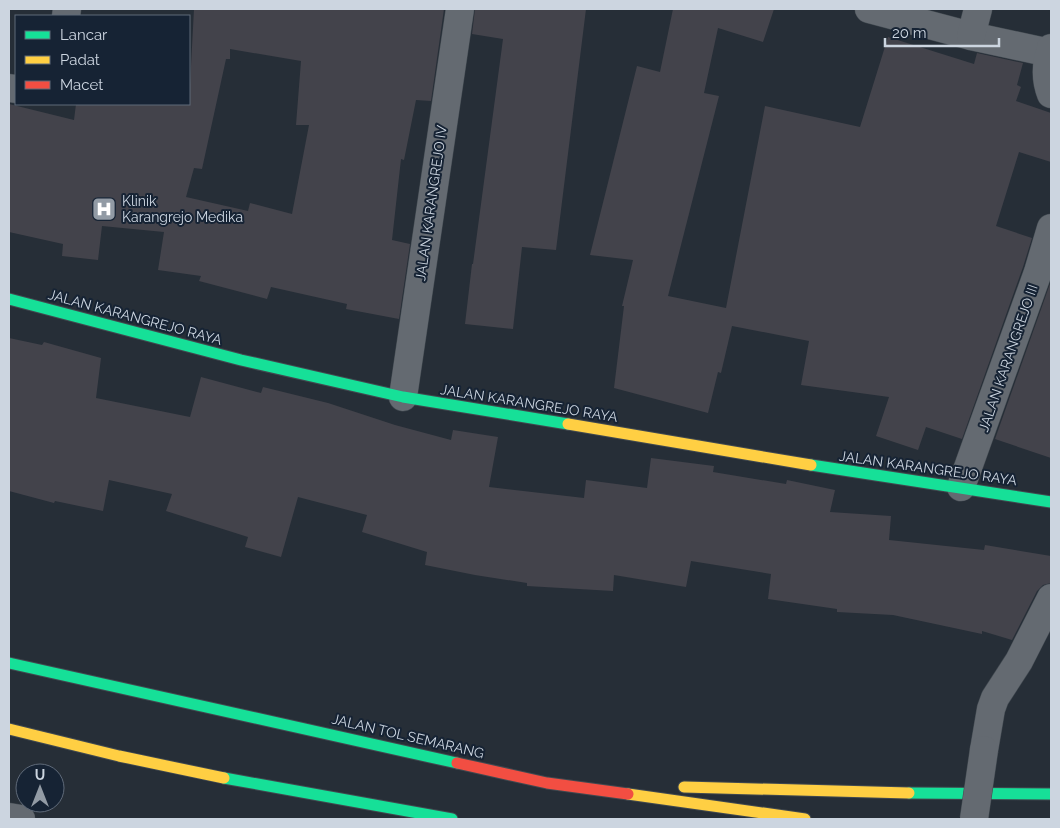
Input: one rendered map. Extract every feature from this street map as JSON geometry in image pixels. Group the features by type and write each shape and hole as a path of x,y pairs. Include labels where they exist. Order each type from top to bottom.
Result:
{"main road":[{"name":"JALAN KARANGREJO RAYA","path":"9,299 241,360 404,397 884,477 961,487 1051,502"},
{"name":"JALAN TOL SEMARANG","path":"9,663 547,783 805,819"},
{"path":"9,729 76,747 280,789 452,819"},
{"path":"547,783 656,786"},
{"path":"676,786 903,793 1051,794"}],"street":[{"path":"869,9 971,36 1050,50 1046,72 1051,94"},
{"path":"971,36 978,9"},
{"name":"JALAN KARANGREJO IV","path":"404,397 458,10"},
{"name":"JALAN KARANGREJO III","path":"961,487 1035,280 1051,228"},
{"path":"974,819 991,709 995,698 1019,662 1051,598"},
{"path":"9,817 21,819"}],"building":[{"path":"194,9 444,9 431,101 416,100 404,160 401,159 392,240 410,244 399,319 346,309 347,304 271,287 267,299 199,281 201,276 158,270 164,232 102,226 98,260 62,256 63,244 9,232 9,104 74,120 76,105 190,105","holes":["230,49 301,61 296,125 309,125 292,214 250,203 248,211 186,197 194,168 202,169 226,59 230,59"]},
{"path":"475,9 586,9 556,250 522,247 513,329 465,324 503,39 472,34"},
{"path":"673,9 774,9 763,42 718,28 704,93 719,96 668,296 726,308 765,106 860,127 888,37 974,64 977,53 1023,63 1017,85 1021,87 1016,101 1051,113 1051,162 1019,152 996,226 1032,238 962,439 926,427 918,450 876,436 889,397 801,385 809,341 732,326 721,373 718,372 708,413 614,388 624,306 622,306 633,260 590,255 637,66 660,72"},
{"path":"1051,281 1051,458 995,439"},
{"path":"9,338 42,345 44,342 101,358 96,398 190,417 201,377 261,393 263,387 328,403 395,425 451,440 453,430 498,437 489,487 584,498 586,480 647,488 651,458 714,466 713,472 786,484 787,480 835,490 830,512 891,516 889,540 984,550 985,545 1051,556 1051,583 1043,585 1037,591 1012,640 982,631 982,634 893,615 837,612 837,609 768,599 771,574 691,561 686,587 614,575 613,591 527,586 527,583 425,565 427,552 362,532 367,515 298,497 281,557 245,547 248,537 166,511 172,494 109,480 103,511 55,501 54,503 9,491"}],"traffic: fast":[{"path":"9,299 241,360 403,397 568,424"},
{"path":"811,465 1051,502"},
{"path":"9,663 457,763"},
{"path":"224,778 452,819"},
{"path":"909,793 1051,794"}],"traffic: slow":[{"path":"568,424 811,465"},
{"path":"9,729 119,756 224,778"},
{"path":"684,787 909,793"},
{"path":"628,794 805,819"}],"traffic: jam":[{"path":"457,763 547,783 628,794"}],"place":[{"name":"Klinik Karangrejo Medika","path":"104,209"}]}
